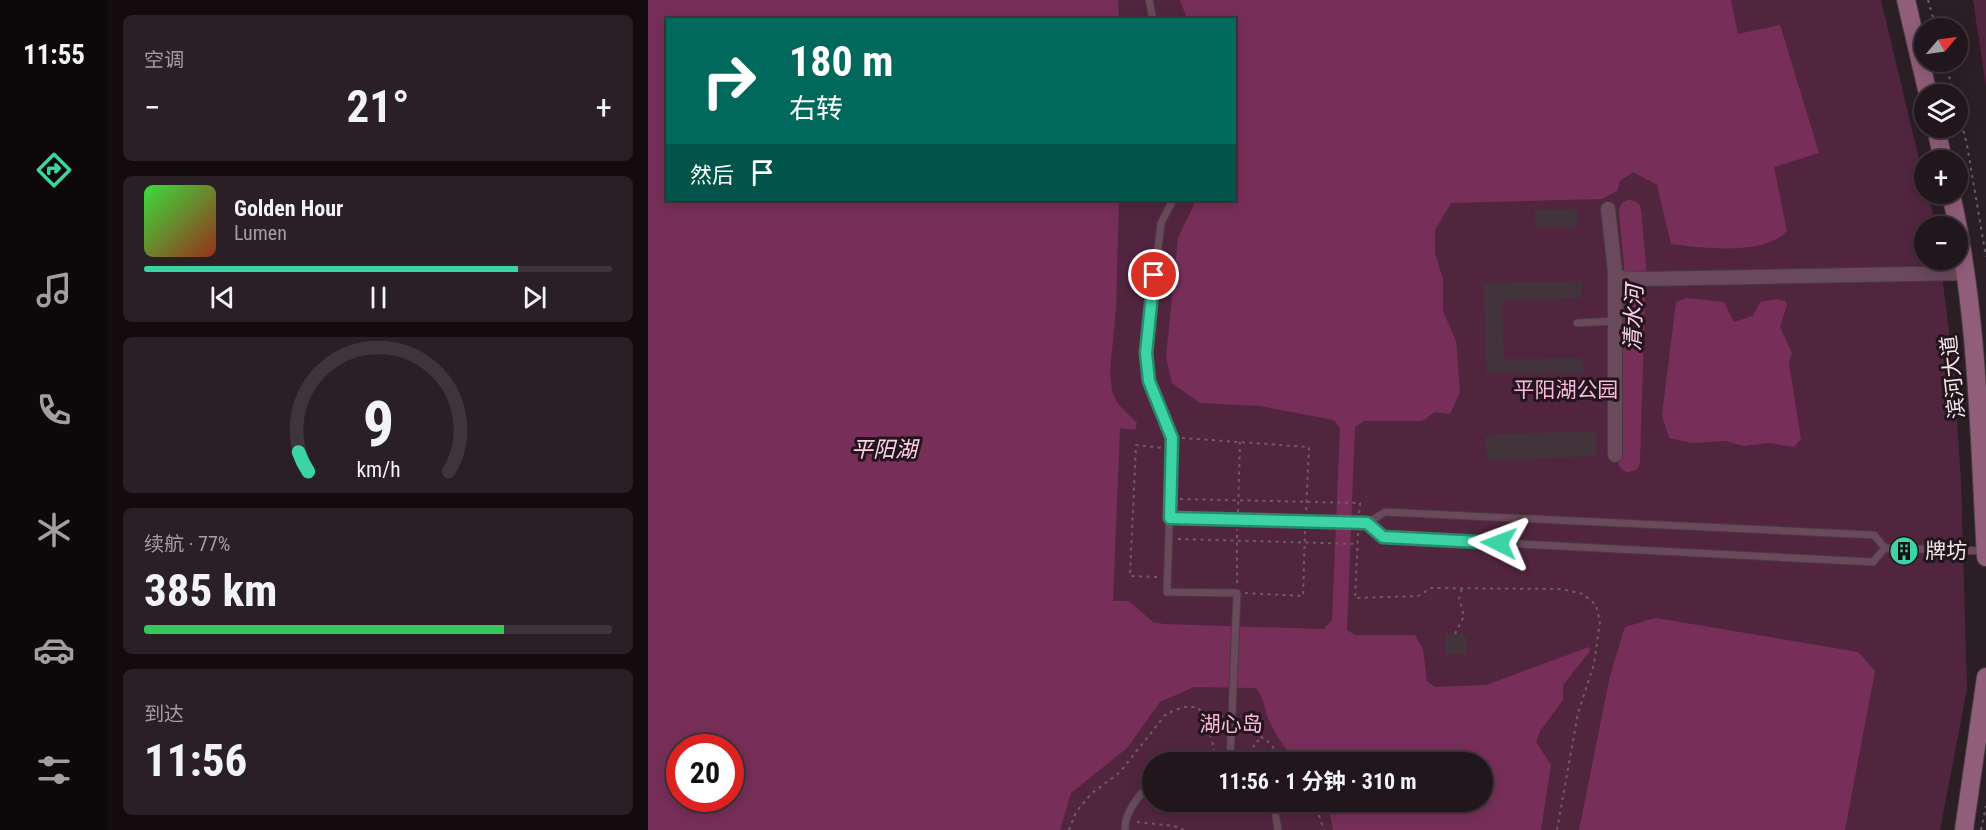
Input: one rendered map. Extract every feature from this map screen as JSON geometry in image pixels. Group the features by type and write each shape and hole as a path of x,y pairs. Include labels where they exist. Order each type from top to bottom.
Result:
{"main road":[{"path":"1906,0 1926,84"},
{"name":"滨河大道","path":"1953,204 1964,273 1979,399 1986,557"},
{"path":"1964,830 1986,677"}],"street":[{"path":"1608,209 1615,278 1615,455"},
{"path":"1615,278 1964,273"}],"lane":[{"path":"1149,0 1153,18"},
{"path":"1172,201 1161,223 1146,353 1149,381 1172,438 1167,592 1237,593 1231,719 1226,752"},
{"path":"1577,323 1615,321"},
{"path":"1170,518 1363,523 1385,512 1874,535 1885,548 1986,551"},
{"path":"1363,523 1383,537 1873,562 1885,548"},
{"path":"1124,826 1142,793"},
{"path":"1275,812 1278,830"}],"path":[{"path":"1928,0 1933,18"},
{"path":"1965,138 1986,257"},
{"path":"1172,438 1308,447 1303,596 1237,593"},
{"path":"1168,578 1130,576 1136,445 1172,449"},
{"path":"1170,498 1360,503 1363,523 1358,544 1355,598 1418,596 1431,588 1562,589 1583,594 1596,605 1600,621 1594,664 1578,713 1557,830"},
{"path":"1169,539 1358,544"},
{"path":"1455,634 1464,616 1459,598 1462,588"},
{"path":"1069,830 1076,812 1090,794 1120,772 1166,714 1183,707 1197,707 1206,716 1221,752"},
{"path":"1206,716 1216,715 1248,726 1270,743 1276,752"},
{"path":"1252,752 1255,742 1264,739"},
{"path":"1981,830 1986,806"},
{"path":"1318,812 1324,830"},
{"path":"1124,826 1174,826 1184,830"}],"green space":[{"name":"平阳湖公园","path":"648,0 1881,0 1917,150 1914,150 1914,204 1930,204 1934,216 1914,216 1914,270 1941,270 1954,372 1961,481 1967,689 1940,830 648,830"},
{"path":"1973,0 1986,0 1986,87"}],"water":[{"name":"平阳湖","path":"648,0 1118,0 1119,18 666,18 666,201 1119,201 1116,308 1110,371 1112,392 1118,404 1137,423 1135,430 1120,428 1113,601 1129,601 1153,622 1164,624 1324,629 1332,620 1340,428 1334,420 1260,406 1200,403 1172,383 1166,357 1178,238 1196,201 1236,201 1236,18 1187,18 1180,0 1731,0 1738,34 1780,25 1819,153 1774,167 1787,231 1776,239 1748,247 1716,248 1671,244 1657,185 1633,172 1620,181 1617,191 1602,199 1451,203 1435,230 1435,253 1443,279 1443,311 1456,341 1460,392 1450,414 1435,412 1422,421 1364,421 1355,427 1347,630 1355,635 1415,635 1423,649 1427,681 1435,687 1486,685 1589,647 1590,651 1563,685 1563,700 1540,731 1536,742 1551,765 1541,830 1333,830 1329,812 1493,812 1493,752 1288,752 1275,733 1261,696 1255,688 1194,687 1160,702 1127,748 1071,793 1060,830 648,830"},
{"path":"1687,298 1724,302 1734,322 1753,316 1760,302 1777,299 1785,301 1787,305 1780,327 1792,353 1789,363 1801,439 1794,447 1769,443 1744,446 1726,441 1692,443 1669,438 1662,415 1676,302"},
{"path":"1656,618 1858,652 1875,671 1845,830 1579,830 1610,676 1625,627"}],"building":[{"path":"1577,209 1578,227 1535,228 1535,210"},
{"path":"1581,281 1581,298 1502,301 1504,359 1582,358 1583,373 1486,373 1484,283"},
{"path":"1596,431 1597,456 1487,461 1485,435"},
{"path":"1445,633 1467,635 1467,654 1445,654"}],"waterway":[{"name":"清水河","path":"1629,461 1635,265 1630,211"}],"place":[{"name":"牌坊","path":"1904,551"}],"route":[{"path":"1154,275 1146,353 1149,381 1172,438 1170,518 1367,523 1383,537 1499,543"}],"park label":[{"name":"湖心岛","path":"1231,724"}]}
